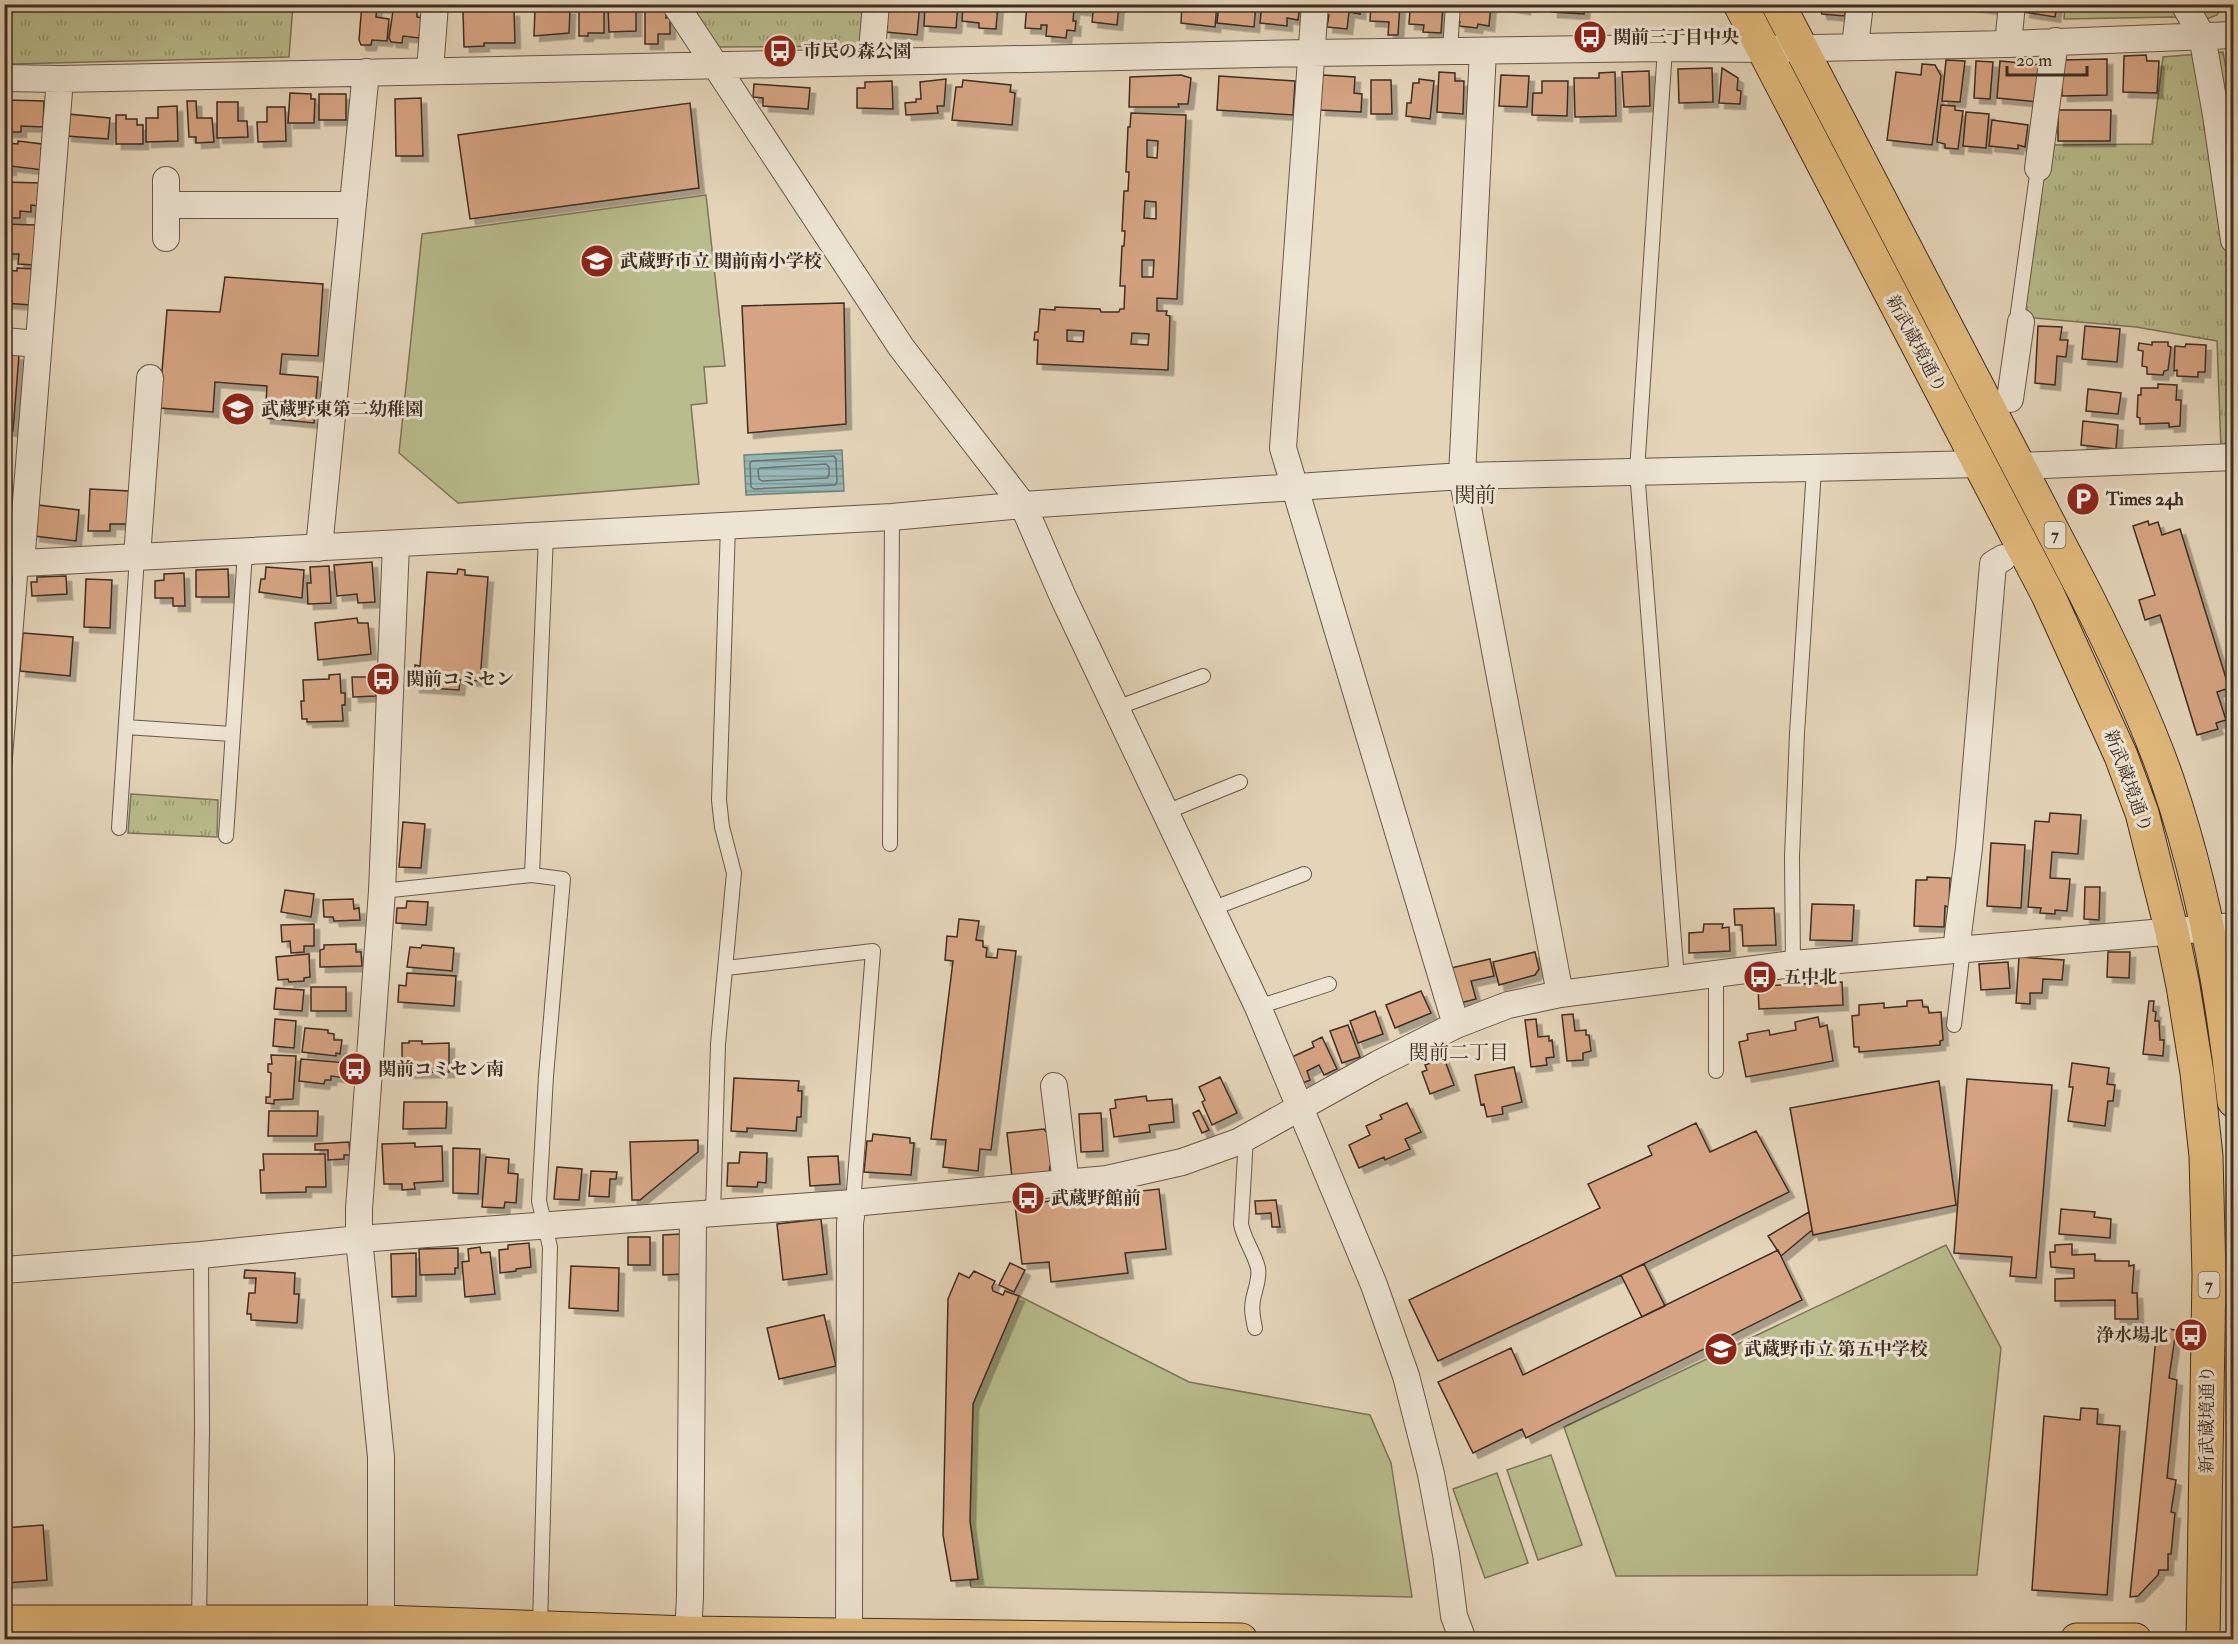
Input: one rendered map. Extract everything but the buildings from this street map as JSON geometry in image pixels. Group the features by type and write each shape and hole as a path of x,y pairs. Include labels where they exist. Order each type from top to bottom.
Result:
{"main road":[{"name":"新武蔵境通り","path":"1740,4 2048,595 2121,756 2142,813 2172,932 2197,1073 2206,1156 2209,1275 2203,1640"},
{"name":"新武蔵境通り","path":"1778,4 2116,655 2152,740 2220,927 2234,1101"},
{"path":"4,1622 381,1622 688,1633 1241,1640"},
{"path":"2077,1640 2135,1640"}],"street":[{"path":"430,71 435,4"},
{"path":"675,4 901,348 1023,506 1063,597 1258,1007 1374,1285 1406,1376 1431,1474 1446,1554 1454,1616 1463,1640"},
{"path":"872,62 876,4"},
{"path":"1315,4 1283,448 1456,1025"},
{"path":"1856,46 1860,4"},
{"path":"2008,44 2012,4"},
{"path":"2184,4 2202,36 2234,240"},
{"path":"4,78 60,79 1311,53 1665,48 1763,49 2008,44 2202,36 2233,30"},
{"path":"2038,168 2055,41"},
{"path":"1483,51 1462,476 1560,994"},
{"path":"319,548 366,72"},
{"path":"60,79 38,344 13,564 892,517 1462,476 1979,464"},
{"path":"166,237 166,192 352,205"},
{"path":"2010,399 2021,322"},
{"path":"4,341 38,344"},
{"path":"137,557 150,378"},
{"path":"2019,466 2234,457"},
{"path":"381,1622 381,1457 359,1239 359,1209 382,891 396,544"},
{"path":"1959,950 1993,564 2003,558"},
{"path":"4,1270 201,1255 359,1239 853,1203 1107,1179 1182,1162 1246,1137 1378,1064 1456,1025 1508,1005 1560,994 1793,964 2220,927"},
{"path":"1054,1086 1066,1183"},
{"path":"849,1635 850,1223 853,1203"},
{"path":"688,1633 703,1215"}],"lane":[{"path":"1450,51 1453,4"},
{"path":"1665,48 1637,471 1677,979"},
{"path":"2021,322 2018,312 2038,168"},
{"path":"1793,964 1792,857 1795,778 1814,469"},
{"path":"890,844 892,517"},
{"path":"703,1215 734,873 722,827 719,800 728,526"},
{"path":"532,875 546,535"},
{"path":"226,836 244,552"},
{"path":"119,828 137,557"},
{"path":"4,768 13,564"},
{"path":"1116,708 1203,676"},
{"path":"126,727 232,734"},
{"path":"1166,813 1240,782"},
{"path":"1211,909 1304,874"},
{"path":"382,891 532,875 563,879 546,1076 539,1201 550,1247 540,1626"},
{"path":"1954,1025 1959,950"},
{"path":"726,968 873,951 853,1203"},
{"path":"1716,974 1716,1071"},
{"path":"1258,1007 1329,984"},
{"path":"1246,1137 1241,1224 1243,1236 1257,1266 1257,1286 1252,1312 1255,1328"},
{"path":"199,1622 202,1429 201,1255"}],"green space":[{"path":"8,5 293,5 289,57 13,64 5,57"},
{"path":"686,5 865,5 861,46 713,47"},
{"path":"2065,5 2223,5 2217,15 2207,19 2172,17 2064,19"},
{"path":"2223,52 2234,111 2233,448 2221,449 2217,341 2136,327 2024,317 2043,168 2051,145 2152,144 2163,57"},
{"path":"706,195 725,366 704,367 707,403 691,405 699,484 458,503 399,453 422,234"},
{"path":"2233,610 2233,675 2226,616"},
{"path":"131,794 218,800 217,837 128,833"},
{"path":"1946,1245 2001,1348 1977,1575 1616,1576 1564,1427"},
{"path":"1019,1296 1189,1382 1370,1415 1391,1463 1412,1597 971,1587 970,1581 978,1578 970,1521 973,1404"},
{"path":"1551,1455 1582,1545 1538,1560 1507,1470"},
{"path":"1497,1473 1528,1563 1485,1578 1453,1489"}],"water":[{"path":"842,450 844,491 746,495 744,455"}],"place":[{"name":"関前三丁目中央","path":"1590,37"},
{"name":"市民の森公園","path":"780,51"},
{"name":"武蔵野市立 関前南小学校","path":"597,261"},
{"name":"武蔵野東第二幼稚園","path":"238,409"},
{"name":"Times 24h","path":"2083,499"},
{"name":"関前コミセン","path":"383,679"},
{"name":"五中北","path":"1760,977"},
{"name":"関前コミセン南","path":"355,1069"},
{"name":"武蔵野館前","path":"1028,1198"},
{"name":"浄水場北","path":"2191,1335"},
{"name":"武蔵野市立 第五中学校","path":"1721,1349"}],"district":[{"name":"関前","path":"1475,495"},
{"name":"関前二丁目","path":"1459,1052"}]}
